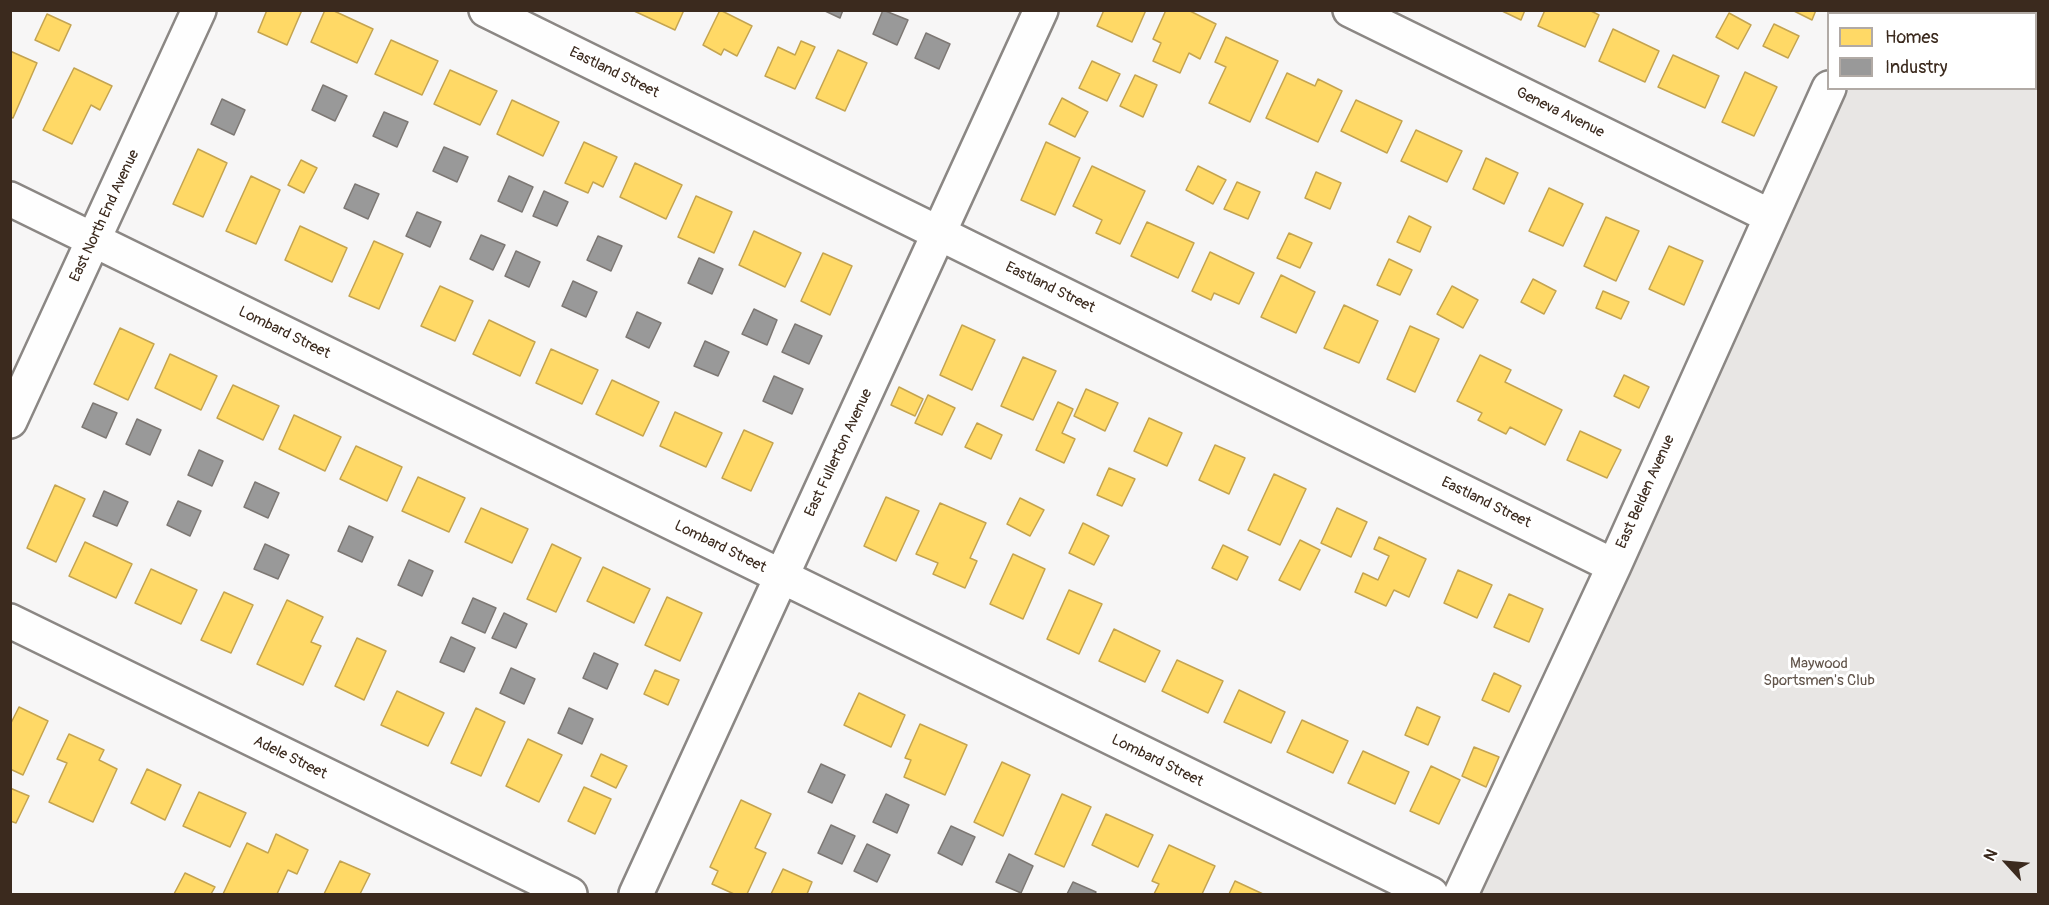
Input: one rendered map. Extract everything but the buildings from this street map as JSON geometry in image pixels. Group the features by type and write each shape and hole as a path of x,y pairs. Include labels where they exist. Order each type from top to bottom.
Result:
{"street":[{"name":"East North End Avenue","path":"10,421 200,10"},
{"name":"Eastland Street","path":"486,10 1614,566"},
{"name":"East Fullerton Avenue","path":"636,894 1041,10"},
{"name":"Geneva Avenue","path":"1350,10 1770,216"},
{"name":"East Belden Avenue","path":"1461,894 1614,566 1827,90"},
{"name":"Lombard Street","path":"10,199 1431,894"},
{"name":"Adele Street","path":"10,621 570,894"}],"green space":[{"name":"Maywood Sportsmen's Club","path":"2038,11 2038,894 1474,894 1849,90 2037,90 2037,12 1884,12"}]}
